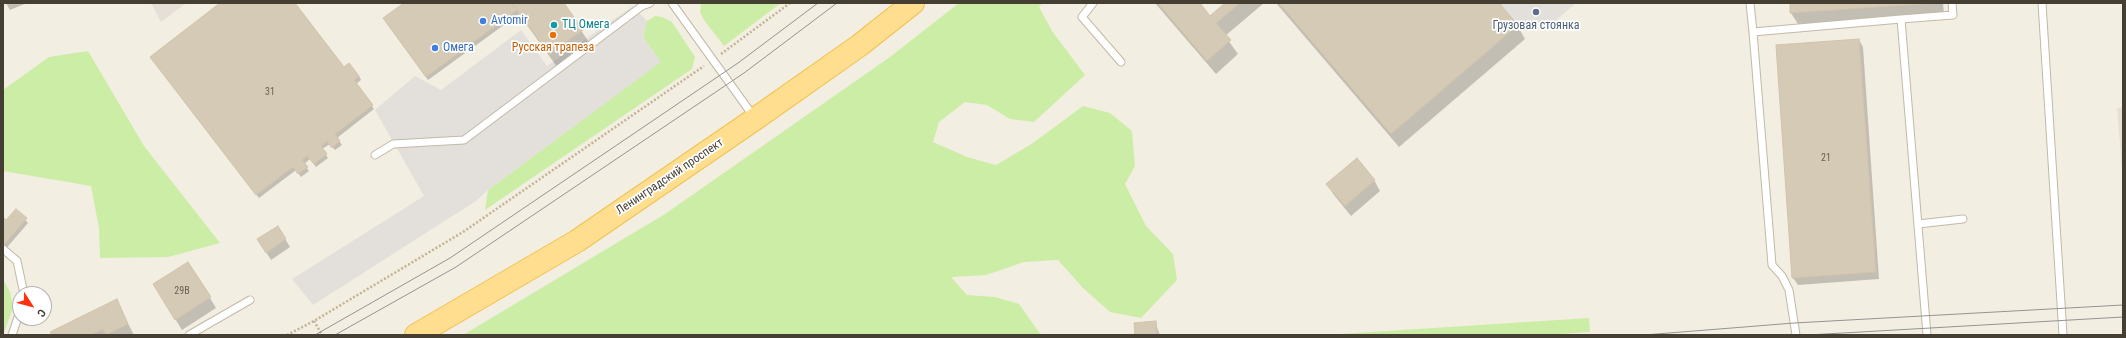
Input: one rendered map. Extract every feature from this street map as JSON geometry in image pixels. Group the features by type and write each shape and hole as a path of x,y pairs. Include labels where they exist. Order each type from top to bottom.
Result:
{"main road":[{"name":"Ленинградский проспект","path":"416,335 577,241 860,45 913,3"}],"lane":[{"path":"375,155 393,144 464,140 642,6 650,3"},
{"path":"672,3 712,61 755,119"},
{"path":"1093,3 1082,17 1120,62"},
{"path":"1750,3 1772,265 1782,276 1789,290 1796,335"},
{"path":"1753,32 1953,15 1952,3"},
{"path":"2042,3 2063,335"},
{"path":"1901,19 1927,335"},
{"path":"1918,224 1963,219"},
{"path":"3,249 17,261 22,286"},
{"path":"189,335 250,300"}],"path":[{"path":"287,335 314,321 463,232 712,61 790,3"},
{"path":"314,321 322,335"}],"shaded area":[{"path":"151,3 186,3 161,22"},
{"name":"Грузовая стоянка","path":"1499,3 1576,3 1555,21 1518,25"},
{"path":"633,6 647,21 643,37 661,62 488,190 476,201 313,305 292,279 424,196 375,110 415,76 441,90 521,30 547,66"},
{"path":"2123,107 2123,181 2117,108"}],"green space":[{"path":"701,3 781,3 724,46 704,20 700,12"},
{"path":"959,3 1043,3 1039,7 1052,31 1085,75 1034,122 1010,119 987,105 965,102 939,122 933,142 967,157 996,165 1033,143 1083,106 1110,113 1132,131 1135,166 1125,184 1146,226 1173,254 1177,280 1141,318 1110,312 1083,288 1058,260 1024,262 986,275 951,277 967,295 995,297 1019,304 1041,335 463,335 665,214 890,57"},
{"path":"655,16 662,17 672,22 695,57 692,69 485,210 488,190 660,62 643,37 647,21"},
{"path":"88,51 144,146 220,243 168,257 100,258 99,228 91,186 3,171 3,90 49,57"},
{"path":"3,279 10,292 12,311 3,335"},
{"path":"1589,318 1590,332 1544,335 1324,335"}],"building":[{"path":"220,3 295,3 344,67 349,63 359,76 354,80 373,105 335,134 340,141 332,148 327,141 321,146 327,154 314,164 307,156 302,160 308,167 298,174 293,167 256,195 150,57"},
{"name":"Омега","path":"404,3 512,3 517,10 426,77 383,18"},
{"name":"ТЦ Омега","path":"512,3 564,3 583,30 549,54"},
{"path":"1158,3 1200,3 1210,16 1225,3 1240,3 1216,23 1231,40 1207,61"},
{"path":"1279,3 1499,3 1518,25 1391,134"},
{"path":"1790,3 1938,3 1790,13"},
{"path":"1859,39 1876,272 1792,278 1776,45"},
{"path":"1357,158 1375,180 1345,206 1326,184"},
{"path":"16,209 27,218 3,246 3,217 6,220"},
{"path":"278,226 286,239 266,253 257,239"},
{"path":"188,262 211,297 175,320 153,284"},
{"path":"117,299 128,324 106,335 103,329 91,335 52,335 50,332"},
{"path":"1156,321 1157,335 1135,335 1134,323"}],"tram line":[{"path":"315,335 450,258 738,63 818,3"},
{"path":"335,335 456,267 744,73 837,3"},
{"path":"1644,335 1794,323 2123,305"},
{"path":"1808,335 2123,317"}],"place":[{"name":"Грузовая стоянка","path":"1536,12"},
{"name":"Avtomir","path":"483,21"},
{"name":"ТЦ Омега","path":"554,25"},
{"name":"Русская трапеза","path":"553,35"},
{"name":"Омега","path":"435,48"}]}
